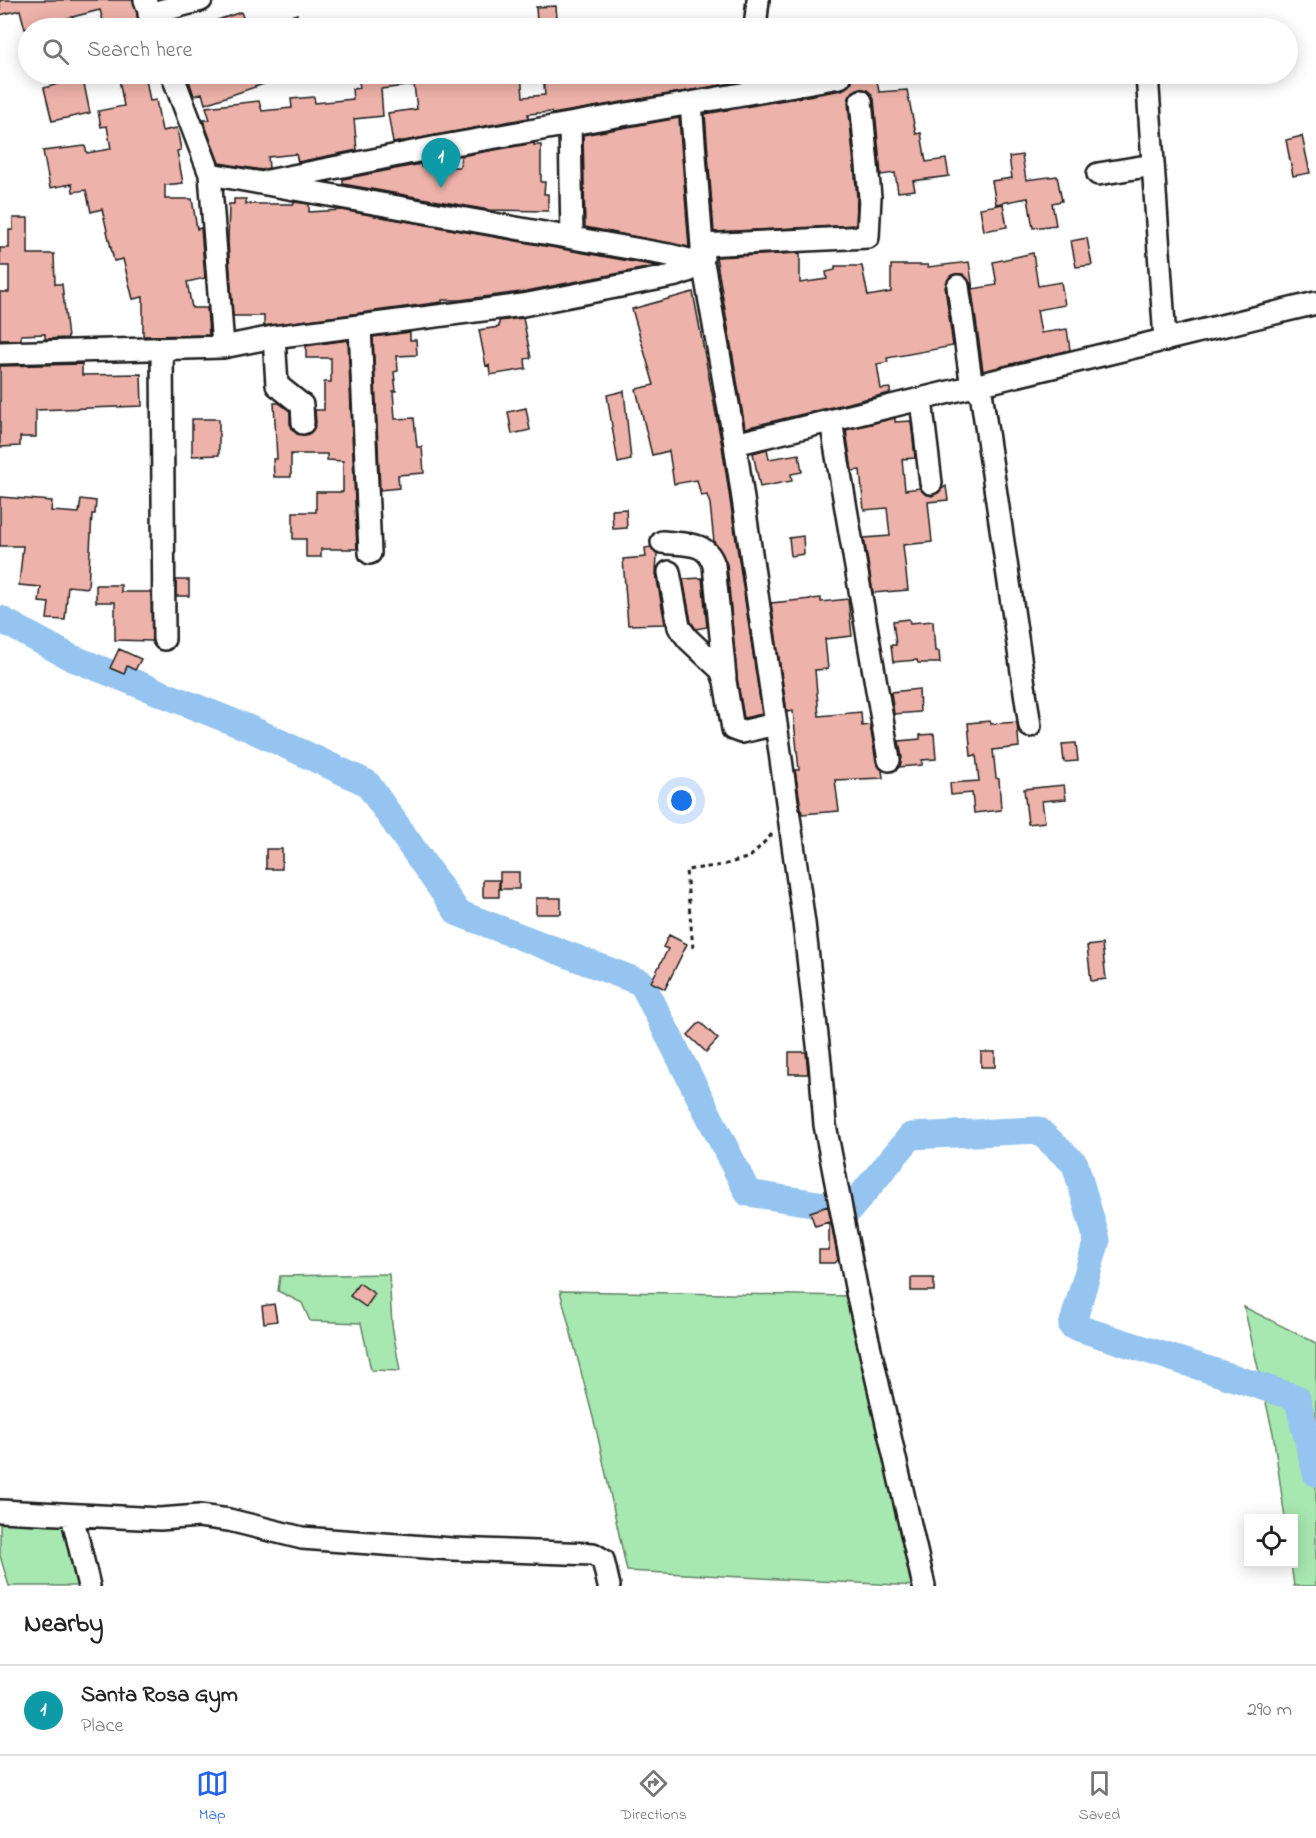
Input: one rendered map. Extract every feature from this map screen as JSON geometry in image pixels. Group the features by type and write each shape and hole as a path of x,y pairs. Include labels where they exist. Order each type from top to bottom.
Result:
{"street":[{"path":"150,14 201,0"},
{"path":"756,18 758,0"},
{"path":"176,84 210,174 223,347"},
{"path":"256,183 691,103 746,84"},
{"path":"1148,84 1165,340"},
{"path":"210,174 572,238 701,258 868,237 870,197 861,101"},
{"path":"691,103 701,258 735,444 776,724 830,1152 849,1250 924,1586"},
{"path":"570,124 572,238"},
{"path":"1098,174 1153,165"},
{"path":"0,353 223,347 274,338 523,305 594,292 677,275 688,271 701,258"},
{"path":"958,286 1030,726"},
{"path":"735,444 1316,303"},
{"path":"360,326 370,553"},
{"path":"274,338 277,386 302,405 303,423"},
{"path":"162,348 164,639"},
{"path":"921,400 931,483"},
{"path":"831,421 889,760"},
{"path":"662,542 703,547 710,552 714,565 725,681 733,729 741,732 776,724"},
{"path":"669,572 677,620 682,633 714,663 725,681"},
{"path":"0,1511 160,1519 199,1516 229,1520 302,1538 593,1554 603,1560 609,1586"},
{"path":"72,1515 89,1586"}],"path":[{"path":"693,948 686,870 723,865 750,857 770,834 790,827"}],"green space":[{"path":"389,1274 392,1325 400,1371 371,1370 361,1323 310,1321 302,1303 278,1291 280,1276"},
{"path":"560,1291 851,1296 916,1586 627,1571 597,1433"},
{"path":"1244,1307 1316,1343 1316,1586 1294,1586 1292,1568 1298,1568 1298,1514 1284,1514 1273,1433"},
{"path":"0,1517 69,1521 83,1586 9,1586 0,1556"}],"building":[{"path":"0,0 133,0 139,18 102,18 100,10 68,18 22,18 20,10 0,15"},
{"path":"556,6 557,18 537,18 536,7"},
{"path":"241,12 243,18 223,18"},
{"path":"297,14 298,18 284,18"},
{"path":"58,84 84,84 90,113 52,121 44,88"},
{"path":"120,84 147,84 150,101 156,100 162,131 177,128 181,150 177,151 183,183 165,185 165,199 192,199 197,229 201,228 205,278 187,282 192,308 207,308 209,335 143,336 143,297 133,299 123,259 114,261 102,209 91,212 86,190 73,192 72,184 50,188 43,151 85,146 87,153 111,149 107,126 101,127 98,111 124,106"},
{"path":"190,84 264,84 205,104 202,93 194,96"},
{"path":"359,84 522,84 523,97 545,95 544,84 728,84 552,114 551,112 528,114 528,118 393,143 388,113 417,109 414,85 381,89 383,116 354,119 357,150 298,162 296,154 268,157 269,168 262,170 219,163 203,120 210,120 206,107 259,101 262,111 292,108 291,99 314,97 315,103 353,99 352,89 360,88"},
{"path":"850,84 878,84 879,92 907,90 916,134 921,133 926,162 946,159 949,176 913,181 915,190 898,192 895,173 881,175 874,99 867,90 859,88 850,95 848,102 857,197 856,225 714,232 705,114 842,90"},
{"path":"679,118 689,247 585,227 583,135"},
{"path":"1302,136 1310,173 1293,176 1286,140"},
{"path":"534,143 534,145 541,145 541,182 545,182 544,194 548,194 548,211 489,210 343,184 343,179 421,164 421,167 460,167 461,156"},
{"path":"1022,155 1026,180 1057,176 1062,201 1052,203 1056,225 1033,228 1028,198 996,204 992,181 1012,178 1009,157"},
{"path":"234,199 246,199 246,204 294,204 294,202 309,204 309,212 342,210 657,266 521,292 460,300 442,300 442,302 264,326 264,316 233,316 228,242 229,204 234,204"},
{"path":"1003,204 1007,227 984,231 980,208"},
{"path":"13,218 28,218 28,254 54,254 55,284 62,284 68,338 45,339 45,334 21,335 21,340 0,340 0,292 9,292 9,266 0,266 0,248 9,248 9,230 13,230"},
{"path":"1087,238 1092,265 1076,267 1071,241"},
{"path":"800,253 800,283 827,279 826,272 835,270 835,266 862,266 868,296 891,292 891,265 928,265 928,267 969,262 973,289 997,285 993,262 1033,253 1038,286 1061,282 1065,305 1037,310 1041,333 1067,329 1070,350 983,371 971,284 963,274 956,274 950,276 945,287 953,346 887,358 888,362 877,364 881,389 890,388 890,393 745,428 716,257"},
{"path":"693,292 722,446 762,714 744,718 737,678 727,564 714,542 710,504 707,495 701,496 697,480 674,484 669,451 652,455 636,389 654,385 632,309"},
{"path":"523,318 531,358 525,359 526,369 490,375 479,330 499,327 499,321"},
{"path":"410,332 410,340 416,340 417,355 397,356 398,371 394,372 396,391 393,391 395,419 414,418 417,447 422,447 424,473 398,475 399,488 380,490 373,337"},
{"path":"348,340 357,549 321,549 321,557 306,557 306,539 293,539 293,512 316,512 316,492 343,492 343,461 327,460 327,454 291,454 291,477 274,477 273,459 277,459 274,403 279,403 290,411 290,424 297,434 310,433 316,423 315,410 324,410 324,382 331,382 331,358 306,358 306,346"},
{"path":"82,364 82,375 141,374 142,406 36,410 36,437 20,437 20,446 0,447 0,366"},
{"path":"624,391 631,460 618,463 607,395"},
{"path":"526,408 530,430 512,434 508,412"},
{"path":"895,418 895,422 911,421 915,458 902,459 905,490 920,488 925,494 932,496 946,486 948,500 928,502 932,542 903,545 908,590 873,593 864,538 890,536 887,508 864,510 860,470 852,471 846,430"},
{"path":"192,419 219,419 219,455 192,456"},
{"path":"767,449 769,459 799,454 802,472 791,474 792,481 760,487 753,453"},
{"path":"0,497 52,501 51,511 79,513 81,499 96,501 95,514 92,514 88,588 68,586 65,620 47,619 49,603 39,602 41,587 19,585 23,546 0,546"},
{"path":"626,509 627,528 613,529 612,510"},
{"path":"803,536 804,554 791,556 789,538"},
{"path":"651,547 657,554 656,574 665,624 628,625 623,559 646,557 645,548"},
{"path":"702,578 707,627 696,629 691,622 683,579"},
{"path":"176,580 189,580 189,596 176,596"},
{"path":"96,585 121,585 121,592 151,592 152,641 115,640 115,602 96,602"},
{"path":"821,598 821,602 848,599 852,636 825,639 828,669 815,670 819,716 861,712 862,726 870,725 876,762 882,770 883,778 835,780 839,811 802,814 795,770 799,770 793,711 787,712 771,603"},
{"path":"909,619 910,623 933,621 935,651 939,651 940,663 918,663 917,660 893,662 891,645 896,645 893,621"},
{"path":"119,649 141,659 135,670 127,666 124,674 110,668"},
{"path":"919,689 920,712 894,714 891,692"},
{"path":"990,721 991,724 1017,722 1019,747 993,750 996,778 999,779 1001,810 974,813 972,793 951,795 950,783 979,781 976,755 971,756 968,723"},
{"path":"934,734 936,759 922,760 922,765 899,767 902,758 899,741 920,739 920,735"},
{"path":"1076,743 1078,761 1064,762 1062,744"},
{"path":"1064,785 1066,799 1042,801 1045,822 1028,824 1024,789"},
{"path":"266,849 282,849 282,869 266,869"},
{"path":"500,872 519,872 519,889 500,889"},
{"path":"483,880 499,880 499,897 483,897"},
{"path":"536,898 561,898 561,914 536,914"},
{"path":"669,935 687,944 665,989 651,982 668,949 663,947"},
{"path":"1102,944 1106,979 1091,981 1087,946"},
{"path":"700,1022 718,1039 706,1052 688,1035"},
{"path":"789,1052 806,1052 808,1074 789,1074"},
{"path":"981,1052 995,1052 995,1067 981,1067"},
{"path":"828,1206 838,1260 835,1263 819,1263 819,1250 829,1250 829,1222 815,1226 810,1212"},
{"path":"911,1278 934,1278 934,1291 911,1291"},
{"path":"359,1283 375,1294 366,1307 350,1296"},
{"path":"274,1304 277,1321 264,1323 262,1306"}],"waterway":[{"path":"0,619 70,657 251,729 367,783 458,913 642,983 748,1193 850,1209 911,1136 1038,1130 1075,1164 1097,1240 1072,1326 1297,1398 1316,1473"}],"place":[{"name":"Santa Rosa Gym","path":"441,188"}]}
